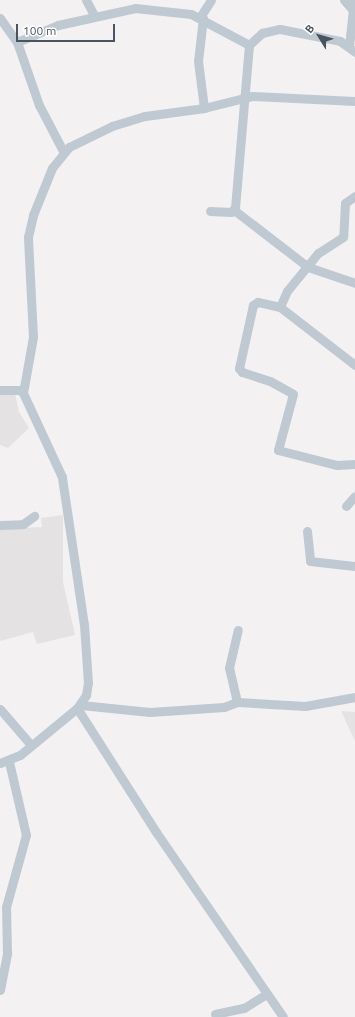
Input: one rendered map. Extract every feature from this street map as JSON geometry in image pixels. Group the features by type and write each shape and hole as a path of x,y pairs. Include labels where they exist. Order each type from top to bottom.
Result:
{"street":[{"path":"86,0 94,15"},
{"path":"204,108 198,61 202,18 211,0"},
{"path":"344,0 352,10"},
{"path":"234,210 242,153 242,98 248,45 262,33 275,29 321,36 352,49 352,10 354,0"},
{"path":"18,42 94,15 134,4 202,18 248,45"},
{"path":"0,18 18,42 39,105 63,151"},
{"path":"0,990 7,953 3,907 26,835 25,816 4,762 31,745 79,706 88,683 84,625 62,477 54,456 28,411 23,390 32,337 30,228 52,168 63,151 112,126 145,116 204,108 242,98 355,101"},
{"path":"280,307 287,291 320,251 343,237 345,202 355,196"},
{"path":"210,211 234,210 308,266 355,283"},
{"path":"355,365 280,307 258,302 253,305 240,368 242,372 270,381 293,394 278,450 337,464 355,464"},
{"path":"0,390 23,390"},
{"path":"346,506 355,496"},
{"path":"0,525 23,524 34,516"},
{"path":"307,531 310,561 355,566"},
{"path":"237,702 229,668 238,630"},
{"path":"79,706 150,712 224,708 237,702 305,706 355,697"},
{"path":"79,706 282,1017"},
{"path":"0,709 31,745"},
{"path":"215,1014 244,1008 266,994"}],"shaded area":[{"path":"0,393 15,393 19,412 29,428 8,448 0,445"},
{"path":"63,515 63,582 75,635 37,644 33,632 0,641 0,529 42,527 41,518"},
{"path":"341,711 355,712 355,741"}]}
